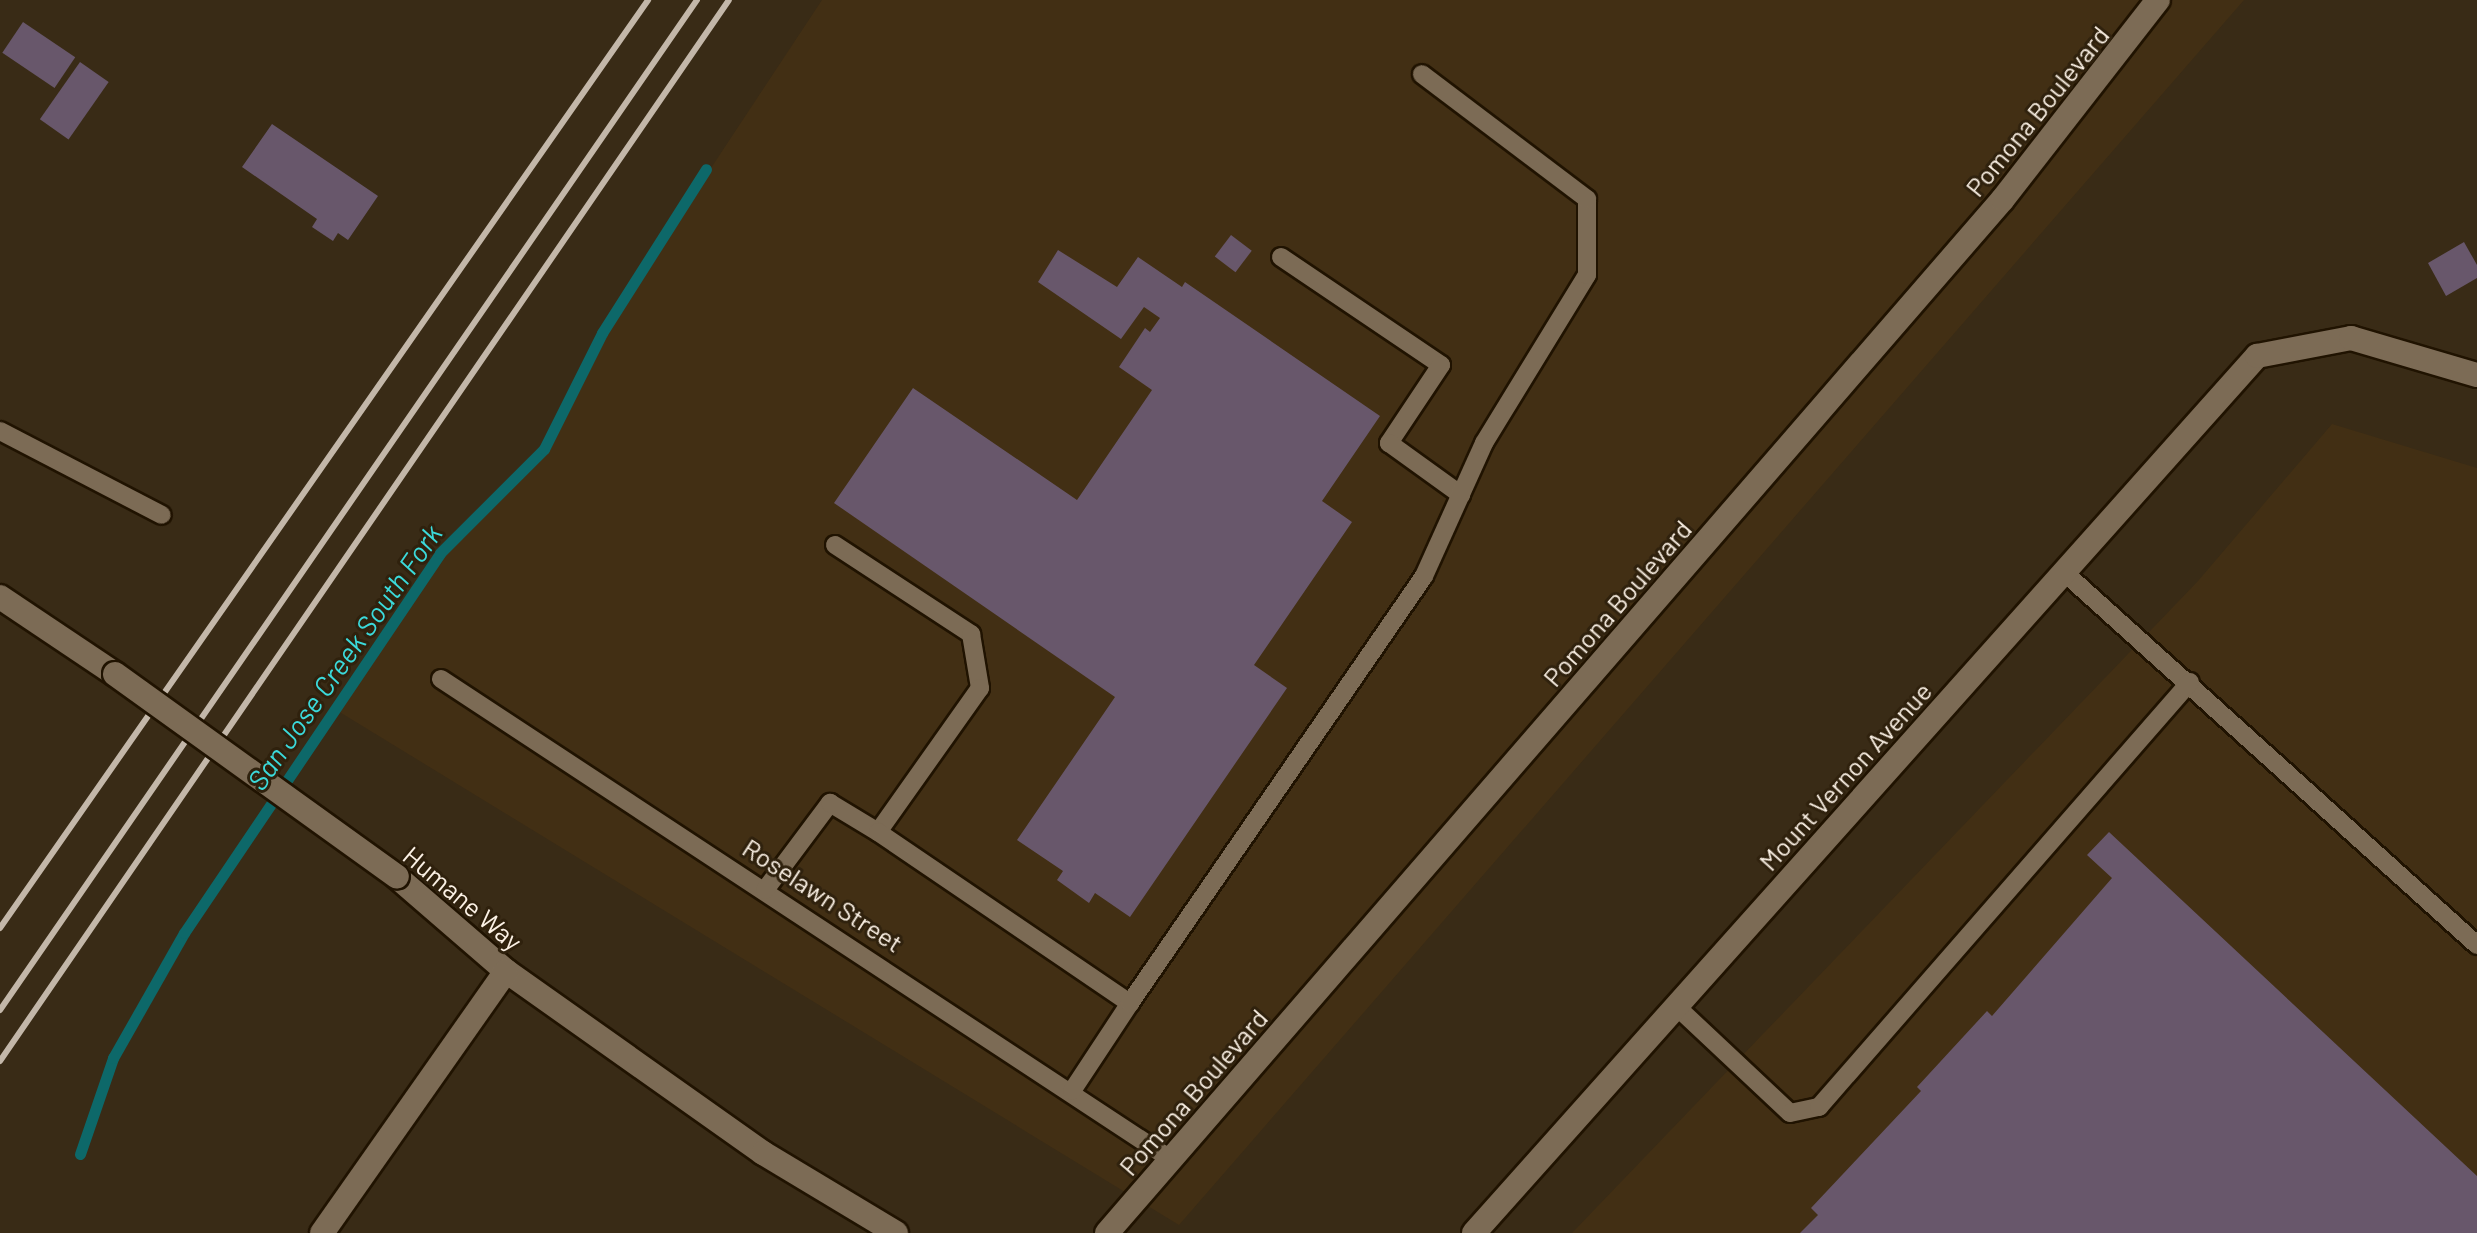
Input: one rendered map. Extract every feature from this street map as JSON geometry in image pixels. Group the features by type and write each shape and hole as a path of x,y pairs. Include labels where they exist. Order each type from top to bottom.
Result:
{"street":[{"name":"Pomona Boulevard","path":"1107,1233 2003,199 2158,0"},
{"name":"Mount Vernon Avenue","path":"1487,1228 1676,1006 2257,356 2351,338 2477,375"},
{"name":"Humane Way","path":"0,597 115,674 397,877 506,971 763,1153 896,1233"},
{"path":"322,1233 506,971"}],"lane":[{"path":"1072,1091 1424,576 1484,443 1587,275 1587,199 1422,74"},
{"path":"1281,257 1441,365 1389,443 1461,495"},
{"path":"0,431 162,515"},
{"path":"835,545 971,634 980,688 878,832"},
{"path":"2065,573 2190,682 2477,945"},
{"name":"Roselawn Street","path":"441,679 1072,1091 1172,1160"},
{"path":"1676,1006 1790,1113 1819,1107 2190,682"},
{"path":"765,890 830,803 878,832 1130,1003"}],"shaded area":[{"path":"822,0 2244,0 1179,1225 333,708 440,553 544,449 602,333"},
{"path":"2332,424 2477,468 2477,1233 1572,1233 2198,581"}],"building":[{"path":"23,22 75,57 55,88 2,53"},
{"path":"80,62 109,82 69,139 40,119"},
{"path":"272,124 378,196 348,240 338,233 333,241 312,227 317,219 242,167"},
{"path":"1231,235 1252,251 1236,272 1215,257"},
{"path":"2464,242 2477,265 2477,278 2446,296 2428,263"},
{"path":"1058,250 1117,287 1138,257 1182,287 1185,282 1380,416 1322,501 1352,522 1254,665 1287,688 1130,917 1095,893 1089,903 1057,880 1063,871 1017,840 1115,697 834,503 913,388 1077,500 1152,390 1119,367 1145,328 1150,332 1160,318 1144,307 1121,339 1038,282"},
{"path":"2109,832 2477,1176 2477,1233 1800,1233 1818,1215 1811,1208 1921,1091 1917,1087 1987,1011 1992,1016 2112,878 2087,855"}],"waterway":[{"name":"San Jose Creek South Fork","path":"80,1154 113,1058 184,933 440,553 544,449 602,333 706,169"}],"railway":[{"path":"0,928 648,0"},
{"path":"0,1010 697,0"},
{"path":"0,1061 729,0"}]}
